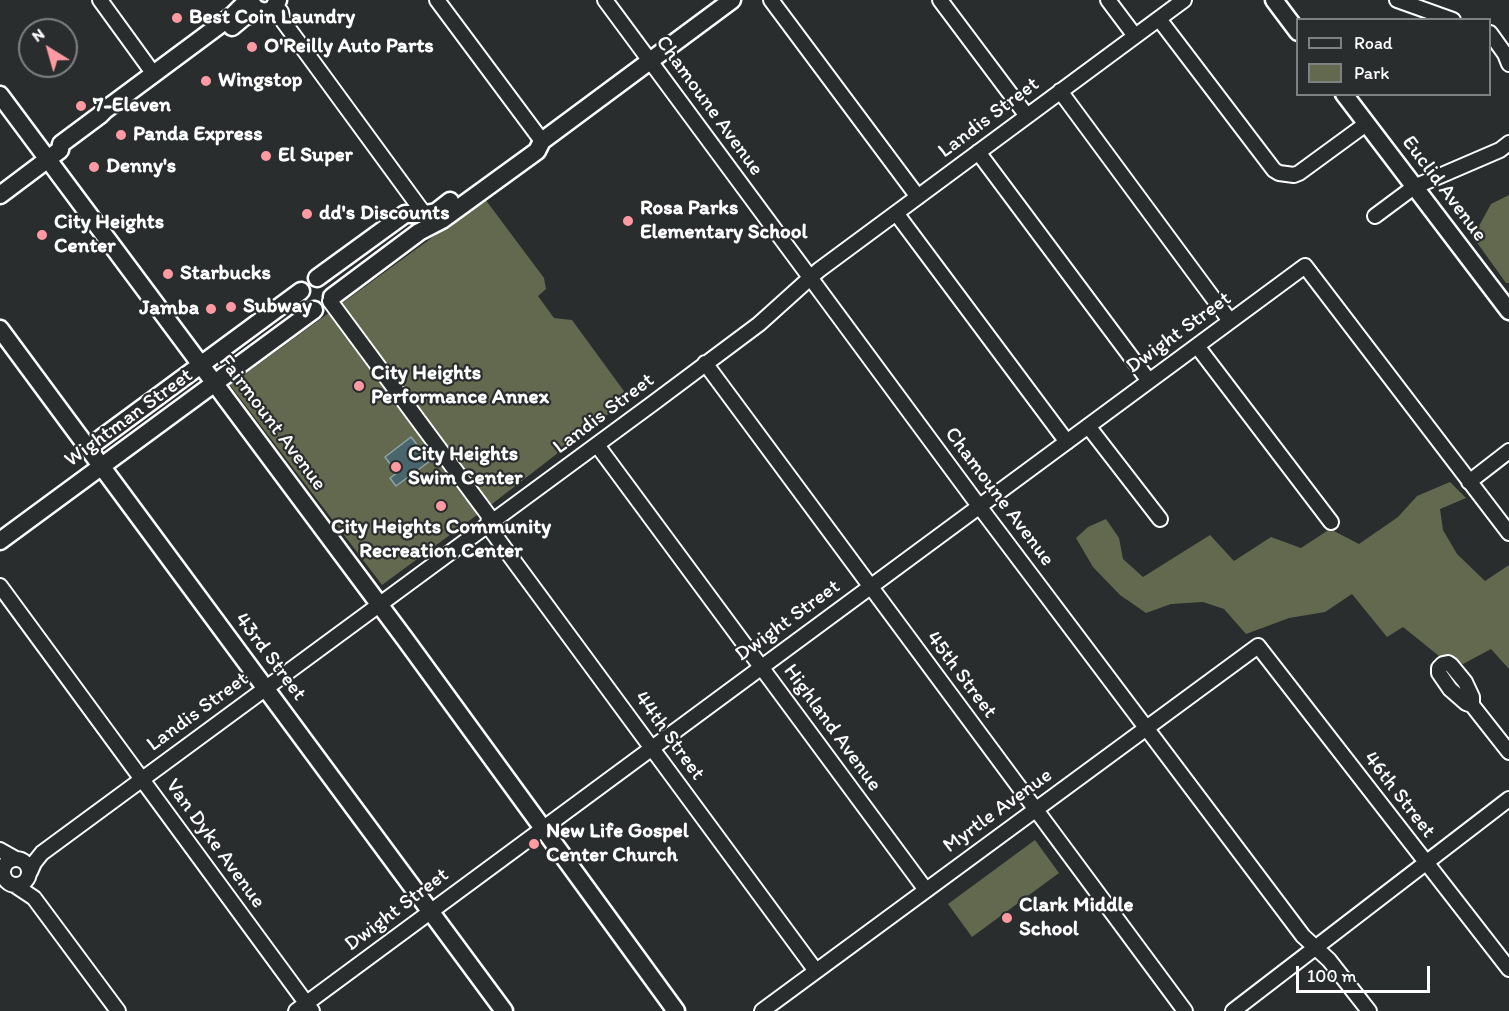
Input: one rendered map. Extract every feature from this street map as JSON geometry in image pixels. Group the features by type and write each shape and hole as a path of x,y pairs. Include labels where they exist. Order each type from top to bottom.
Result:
{"main road":[{"name":"Wightman Street","path":"0,541 314,310 324,308 331,299 419,232 429,220 537,151 542,141 732,0"},
{"path":"1274,0 1296,29"},
{"path":"157,77 176,57 233,15 269,6"},
{"path":"0,195 54,155 61,144 244,17 269,6"},
{"name":"Fairmount Avenue","path":"0,95 54,155 214,383 676,1011"},
{"name":"Euclid Avenue","path":"1345,96 1509,311"},
{"name":"Wightman Street","path":"88,448 300,291 307,281 317,278 405,214 429,220"},
{"path":"317,278 330,286 331,299"},
{"path":"300,291 305,305 314,310"},
{"name":"43rd Street","path":"0,329 504,1011"}],"street":[{"path":"100,0 157,77"},
{"path":"437,0 542,141"},
{"name":"Chamoune Avenue","path":"605,0 979,506 1303,936 1317,947 1369,1011"},
{"path":"771,0 918,197"},
{"path":"940,0 1027,116"},
{"path":"1108,0 1135,36"},
{"name":"Landis Street","path":"30,874 34,863 42,853 597,446 759,324 810,278 1184,0"},
{"path":"1397,0 1448,18"},
{"path":"269,6 429,220"},
{"path":"1159,18 1274,170 1279,173 1294,175 1299,173 1366,124"},
{"path":"1491,34 1509,64"},
{"path":"1060,91 1230,321"},
{"path":"1375,216 1414,187 1500,150 1509,143"},
{"path":"978,152 1149,381"},
{"path":"896,213 1067,441"},
{"name":"Dwight Street","path":"305,1008 543,828 1305,266 1469,482"},
{"name":"44th Street","path":"331,299 489,516 488,526 816,971"},
{"path":"1197,346 1331,522"},
{"name":"45th Street","path":"705,363 1185,1011"},
{"path":"1088,426 1160,519"},
{"name":"Highland Avenue","path":"597,446 926,890"},
{"path":"1509,451 1469,482 1509,533"},
{"name":"Van Dyke Avenue","path":"0,586 305,1008"},
{"name":"Myrtle Avenue","path":"762,1011 1258,646"},
{"name":"46th Street","path":"1258,646 1509,969"},
{"path":"1472,705 1509,752"},
{"path":"1233,1011 1509,799"},
{"path":"0,852 27,864 34,898 118,1011"},
{"path":"0,852 6,879 34,898"},
{"name":"Landis Street","path":"18,859 42,853"},
{"path":"6,879 8,861 18,859"},
{"path":"6,879 24,883 30,874"}],"green space":[{"path":"1509,195 1509,283 1506,283 1473,237 1491,204"},
{"path":"485,199 544,278 546,289 538,296 554,318 572,320 629,398 492,504 382,585 230,385"},
{"path":"1450,482 1466,498 1440,509 1443,530 1457,554 1485,581 1509,565 1509,669 1491,649 1463,664 1452,657 1439,656 1403,627 1387,637 1352,594 1325,612 1289,618 1246,634 1224,609 1203,602 1171,604 1146,613 1120,595 1093,567 1076,538 1088,527 1106,519 1119,538 1123,559 1143,577 1210,535 1234,561 1271,537 1301,548 1330,529 1359,544 1398,517 1417,496"},
{"path":"1035,840 1059,873 972,937 948,904"}],"water":[{"path":"411,437 430,461 396,486 390,478 397,473 385,457"}],"place":[{"name":"Best Coin Laundry","path":"177,18"},
{"name":"O'Reilly Auto Parts","path":"252,47"},
{"name":"Wingstop","path":"206,81"},
{"name":"7-Eleven","path":"81,106"},
{"name":"Panda Express","path":"121,135"},
{"name":"El Super","path":"266,156"},
{"name":"Denny's","path":"94,167"},
{"name":"dd's Discounts","path":"307,214"},
{"name":"Rosa Parks Elementary School","path":"628,221"},
{"name":"City Heights Center","path":"42,235"},
{"name":"Starbucks","path":"168,274"},
{"name":"Subway","path":"231,307"},
{"name":"Jamba","path":"211,309"},
{"name":"City Heights Performance Annex","path":"359,386"},
{"name":"City Heights Swim Center","path":"396,467"},
{"name":"City Heights Community Recreation Center","path":"441,506"},
{"name":"New Life Gospel Center Church","path":"534,844"},
{"name":"Clark Middle School","path":"1007,918"}]}
